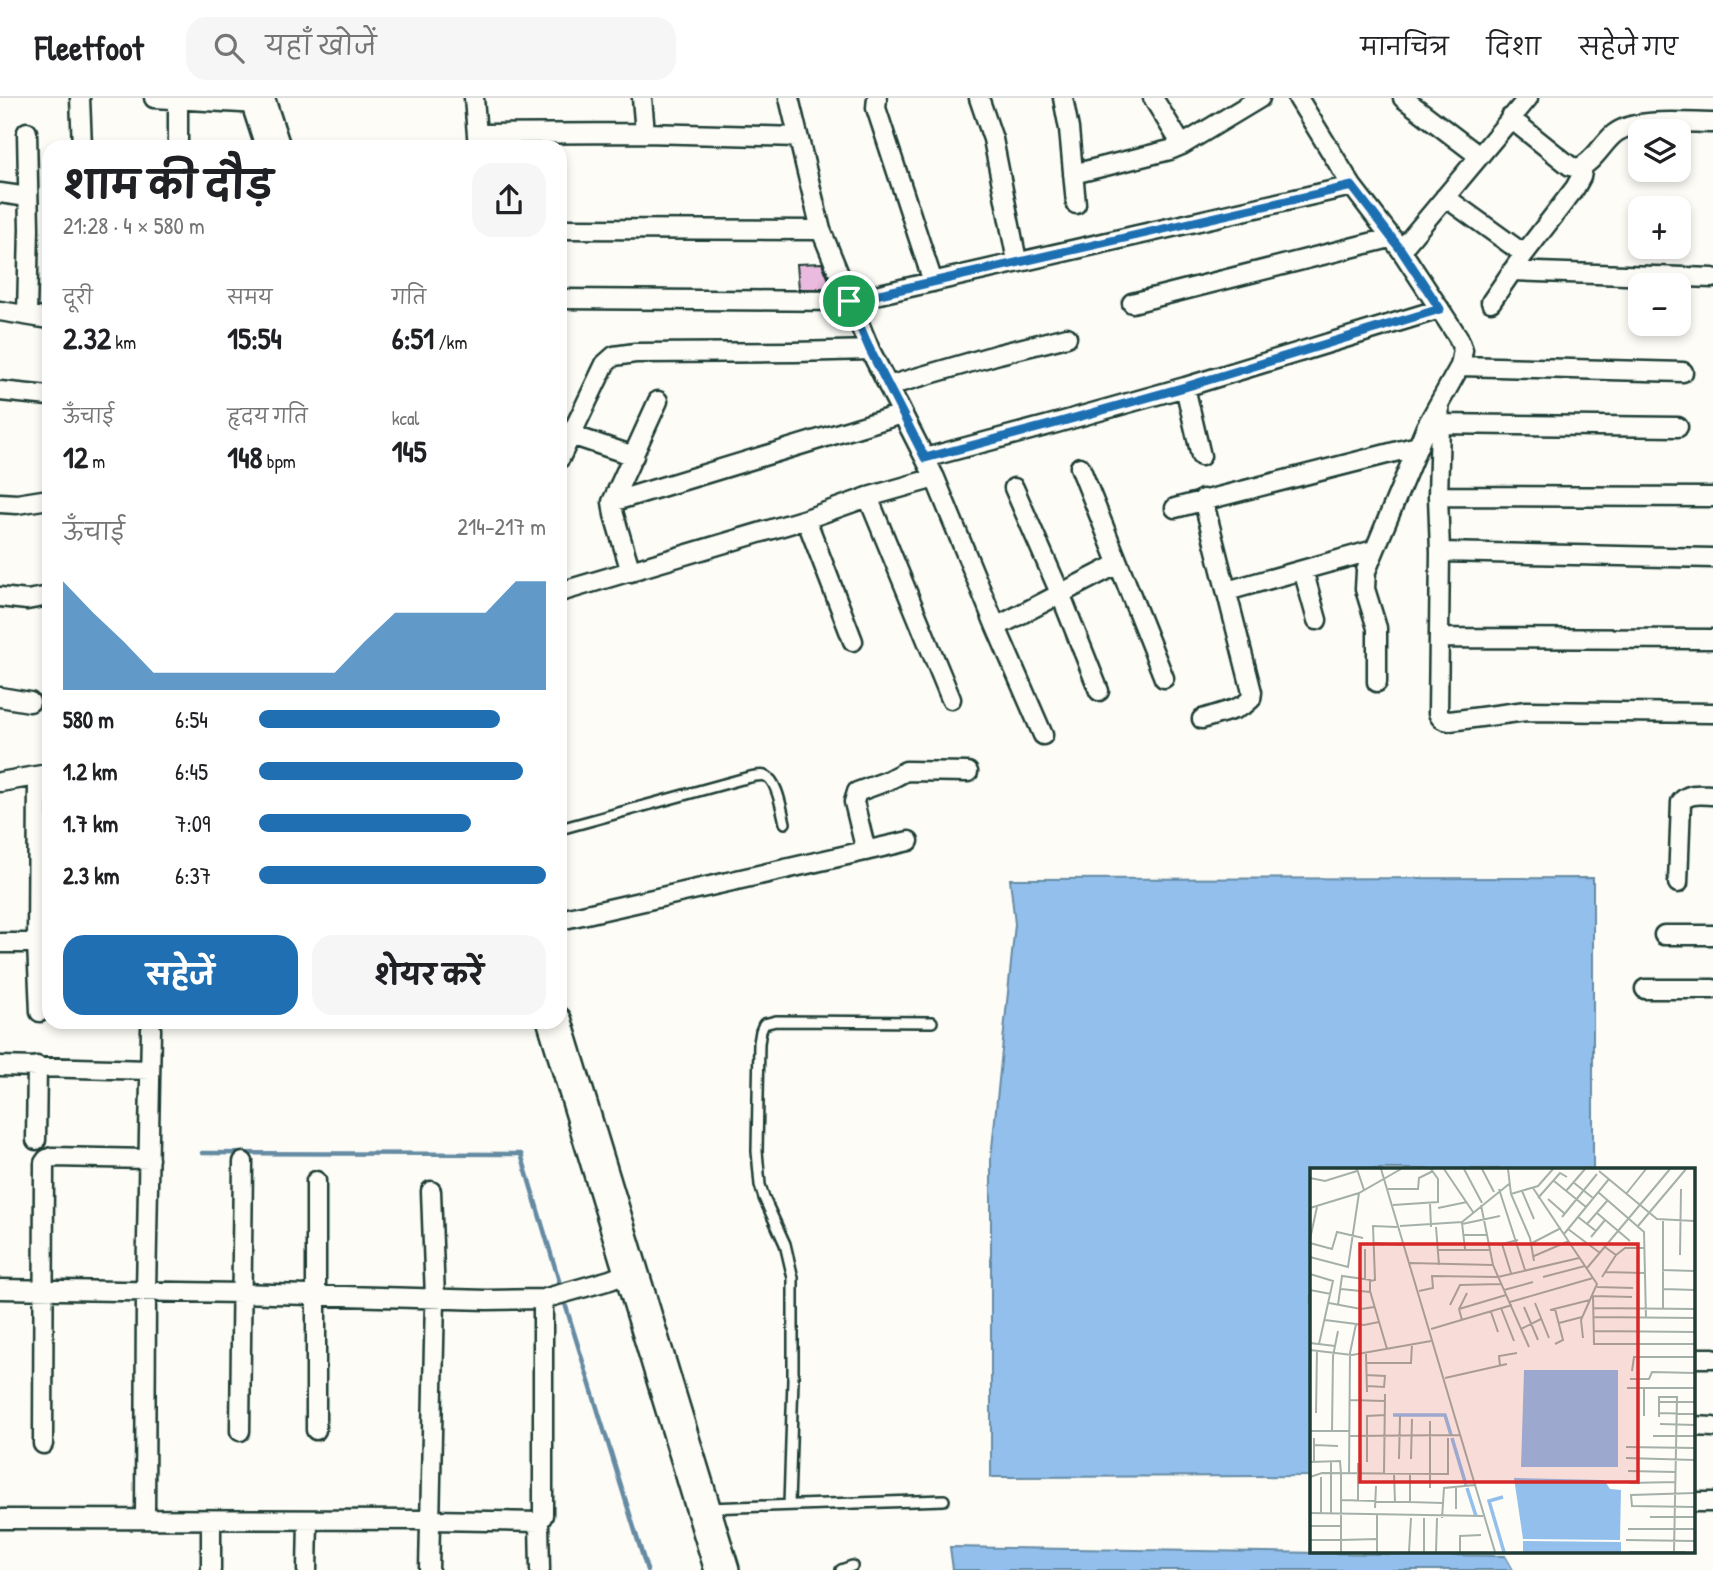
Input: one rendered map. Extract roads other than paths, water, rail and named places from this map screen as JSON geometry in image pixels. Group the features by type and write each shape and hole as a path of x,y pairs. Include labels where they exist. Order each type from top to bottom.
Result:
{"highway":[{"path":"264,100 272,140"},
{"path":"264,100 287,140"},
{"path":"536,1029 703,1508 722,1570"},
{"path":"557,1029 621,1276 651,1408 698,1570"}],"street":[{"path":"80,98 82,140"},
{"path":"153,98 264,100"},
{"path":"474,98 477,140"},
{"path":"642,98 645,133"},
{"path":"789,98 821,230 849,301 870,350 934,478 1043,735"},
{"path":"877,98 876,108 933,282"},
{"path":"979,98 993,139 1017,261"},
{"path":"1063,98 1069,129 1076,204"},
{"path":"1153,98 1181,145"},
{"path":"1073,174 1156,155 1181,145 1260,98"},
{"path":"1298,98 1352,186 1396,244 1462,345 1460,366 1426,426 1366,571 1364,583 1377,628 1377,682"},
{"path":"1404,98 1479,156"},
{"path":"1132,303 1396,244 1445,197 1528,98"},
{"path":"178,100 178,140"},
{"path":"1510,118 1570,166 1583,167"},
{"path":"1491,302 1575,188 1583,167 1613,135 1627,128 1654,123 1713,123"},
{"path":"27,132 27,314"},
{"path":"498,140 645,133 798,137"},
{"path":"567,299 849,301 1352,186"},
{"path":"0,193 28,197"},
{"path":"1445,197 1524,254"},
{"path":"567,229 821,230"},
{"path":"1512,271 1713,278"},
{"path":"925,458 1185,387 1440,309"},
{"path":"0,311 42,317"},
{"path":"888,386 1067,337"},
{"path":"567,443 605,363 618,355 870,350"},
{"path":"1460,366 1683,372"},
{"path":"1185,387 1201,456"},
{"path":"0,391 42,395"},
{"path":"631,572 612,502 658,401"},
{"path":"1439,404 1438,713 1443,720 1526,711 1713,713"},
{"path":"612,502 902,414"},
{"path":"1440,424 1678,426"},
{"path":"571,435 634,456"},
{"path":"1175,508 1418,446"},
{"path":"1080,467 1164,678"},
{"path":"567,590 934,478"},
{"path":"1014,488 1099,691"},
{"path":"1438,496 1713,497"},
{"path":"868,497 951,699"},
{"path":"1202,719 1235,709 1251,699 1251,689 1203,499"},
{"path":"0,503 17,504 42,500"},
{"path":"806,519 853,641"},
{"path":"1227,591 1374,551"},
{"path":"1440,552 1713,558"},
{"path":"996,627 1118,564"},
{"path":"1303,570 1318,620"},
{"path":"0,597 27,600 42,597"},
{"path":"1439,638 1713,639"},
{"path":"0,697 30,702"},
{"path":"866,851 854,802 857,792 906,771 968,772"},
{"path":"0,782 42,775"},
{"path":"1678,883 1681,802 1691,795 1713,795"},
{"path":"567,918 909,841"},
{"path":"42,915 37,943 42,968"},
{"path":"1664,935 1713,935"},
{"path":"0,943 37,943"},
{"path":"1645,989 1713,989"},
{"path":"40,1012 42,995"},
{"path":"145,1518 151,1029"},
{"path":"0,1066 150,1070"},
{"path":"36,1140 37,1066"},
{"path":"43,1444 45,1160 52,1157 149,1159"},
{"path":"240,1431 243,1162"},
{"path":"316,1181 316,1430"},
{"path":"429,1570 435,1298 431,1191"},
{"path":"0,1289 543,1299 621,1276"},
{"path":"540,1570 539,1522 543,1515 543,1299"},
{"path":"0,1519 539,1522"},
{"path":"211,1520 211,1570"},
{"path":"307,1570 308,1520"}],"lane":[{"path":"567,827 742,779 764,776 774,783 785,823"},
{"path":"789,1506 793,1278 785,1244 760,1185 757,1151 761,1031 764,1024 776,1021 932,1022"},
{"path":"703,1508 944,1500"},
{"path":"841,1570 852,1566"}],"water":[{"path":"1593,878 1593,1168 1310,1168 1310,1476 991,1477 991,1158 1015,924 1010,879"},
{"path":"950,1547 1505,1556 1513,1570 953,1570"}],"waterway":[{"path":"202,1153 521,1154 560,1284"},
{"path":"563,1297 647,1570"}]}
